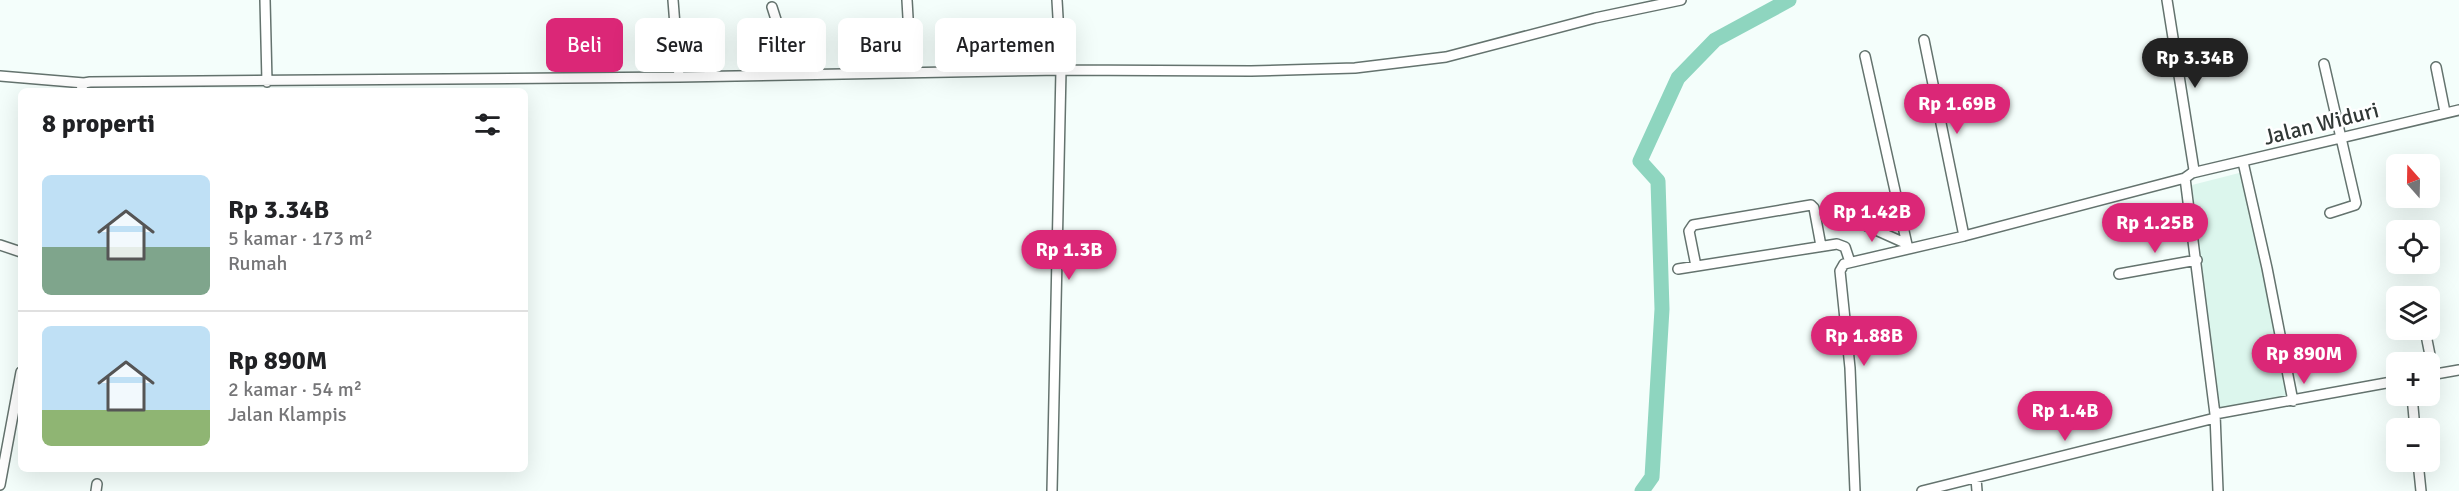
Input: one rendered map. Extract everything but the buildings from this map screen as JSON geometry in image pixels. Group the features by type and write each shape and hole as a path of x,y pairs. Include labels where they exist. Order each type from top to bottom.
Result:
{"street":[{"path":"265,0 267,82"},
{"path":"673,0 679,77"},
{"path":"907,0 908,18"},
{"path":"1057,0 1058,18"},
{"path":"1076,70 1251,71 1386,66 1482,49 1595,18 1681,0"},
{"path":"2167,0 2194,170 2189,175 2206,353 2215,416 2218,491"},
{"path":"772,7 780,32 783,75"},
{"path":"1924,40 1964,236"},
{"path":"1865,56 1908,247"},
{"path":"2324,64 2356,204 2330,213"},
{"path":"2436,67 2445,112"},
{"path":"0,76 82,87 879,72"},
{"path":"1052,491 1061,72"},
{"name":"Jalan Widuri","path":"1850,262 1964,236 2189,175 2342,137 2445,112 2459,111"},
{"path":"2243,162 2293,401"},
{"path":"1696,266 1689,231 1693,225 1811,205 1814,208 1821,246"},
{"path":"1849,218 1908,247"},
{"path":"0,245 18,251"},
{"path":"1678,269 1821,246 1843,246 1850,262 1844,264 1840,271 1850,368 1855,491"},
{"path":"2119,274 2197,260"},
{"path":"2440,374 2459,370"},
{"path":"1922,491 2215,416 2386,383"},
{"path":"0,485 18,388"},
{"path":"2419,472 2421,491"},
{"path":"1976,478 1977,491"}],"shaded area":[{"path":"2243,172 2287,396 2219,409 2192,185"}],"waterway":[{"path":"1642,491 1652,477 1662,309 1658,181 1640,161 1678,78 1715,40 1789,0"}]}
